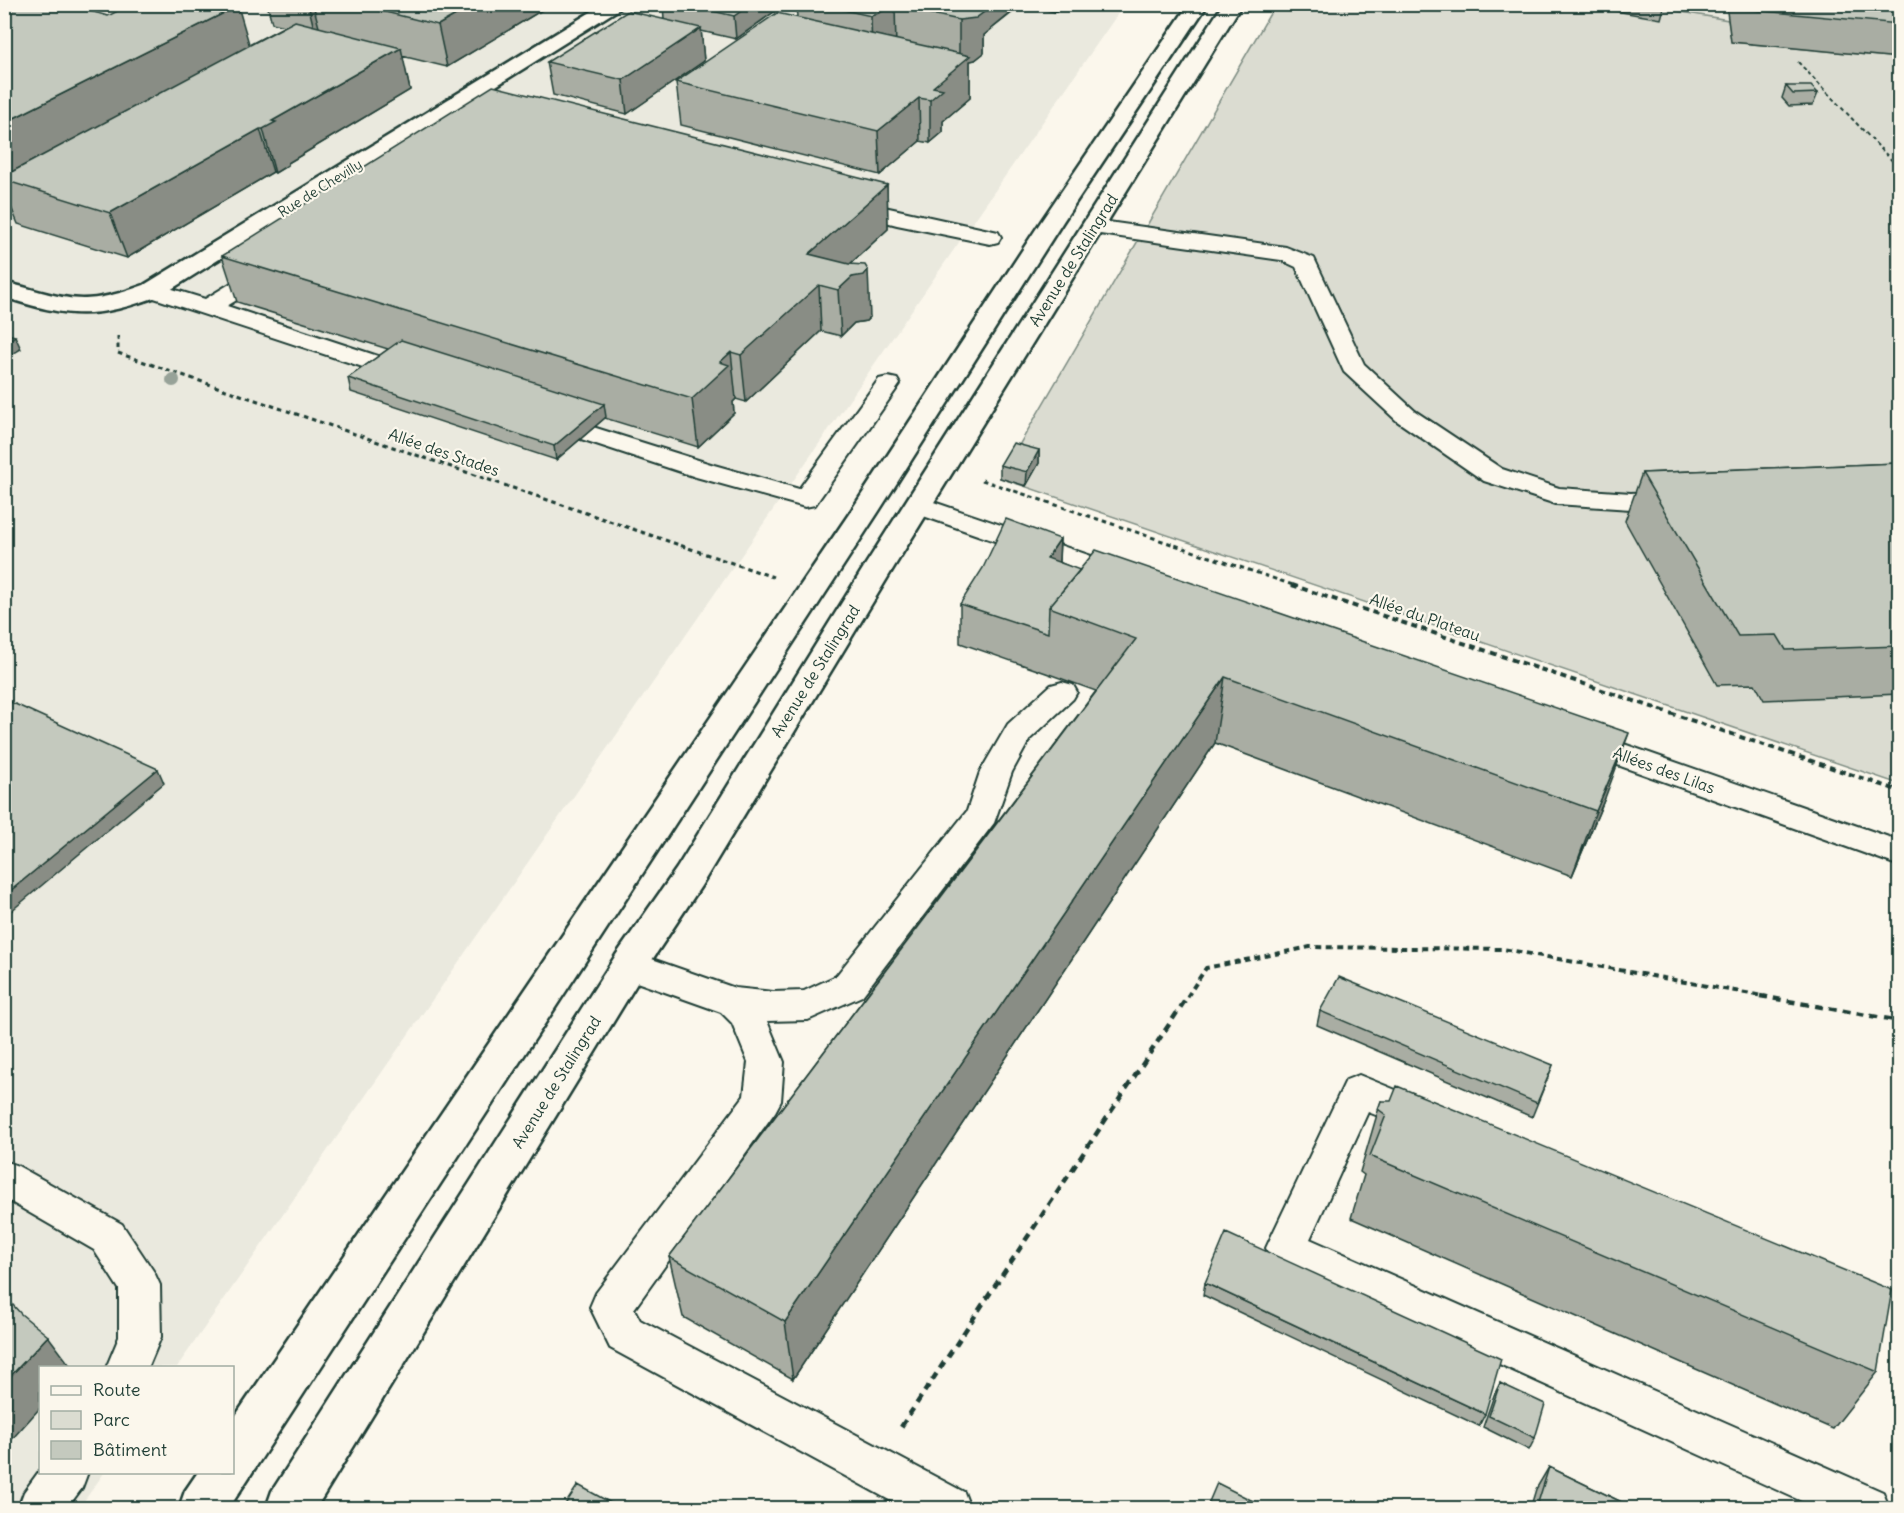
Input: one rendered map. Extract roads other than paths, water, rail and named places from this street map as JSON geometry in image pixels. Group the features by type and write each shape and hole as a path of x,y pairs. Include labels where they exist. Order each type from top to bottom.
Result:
{"main road":[{"path":"4,26 80,4"},
{"name":"Rue de Chevilly","path":"4,289 60,307 90,309 119,303 153,290 618,4"},
{"path":"234,1459 865,511 1053,220 1199,4"},
{"name":"Avenue de Stalingrad","path":"289,1509 1233,4"},
{"path":"202,1509 225,1474"}],"lane":[{"path":"827,199 897,218 990,237"},
{"path":"1094,227 1286,254 1306,263 1353,367 1406,416 1493,475 1556,496 1631,501 1702,497"},
{"path":"208,308 288,259"},
{"path":"153,290 384,366"},
{"path":"587,433 705,471 805,499 888,384"},
{"path":"919,506 1156,588"},
{"path":"629,965 734,1002 773,1007 808,1005 849,986 982,816 996,772 1019,732 1062,692"},
{"name":"Allées des Lilas","path":"1550,729 1899,854"},
{"path":"734,1002 747,1015 766,1062 762,1101 611,1307 625,1334 948,1509"},
{"path":"1456,1132 1359,1091 1286,1248 1868,1509"},
{"path":"4,1178 108,1237 140,1285 140,1337 128,1366"},
{"path":"40,1509 65,1474"}]}
